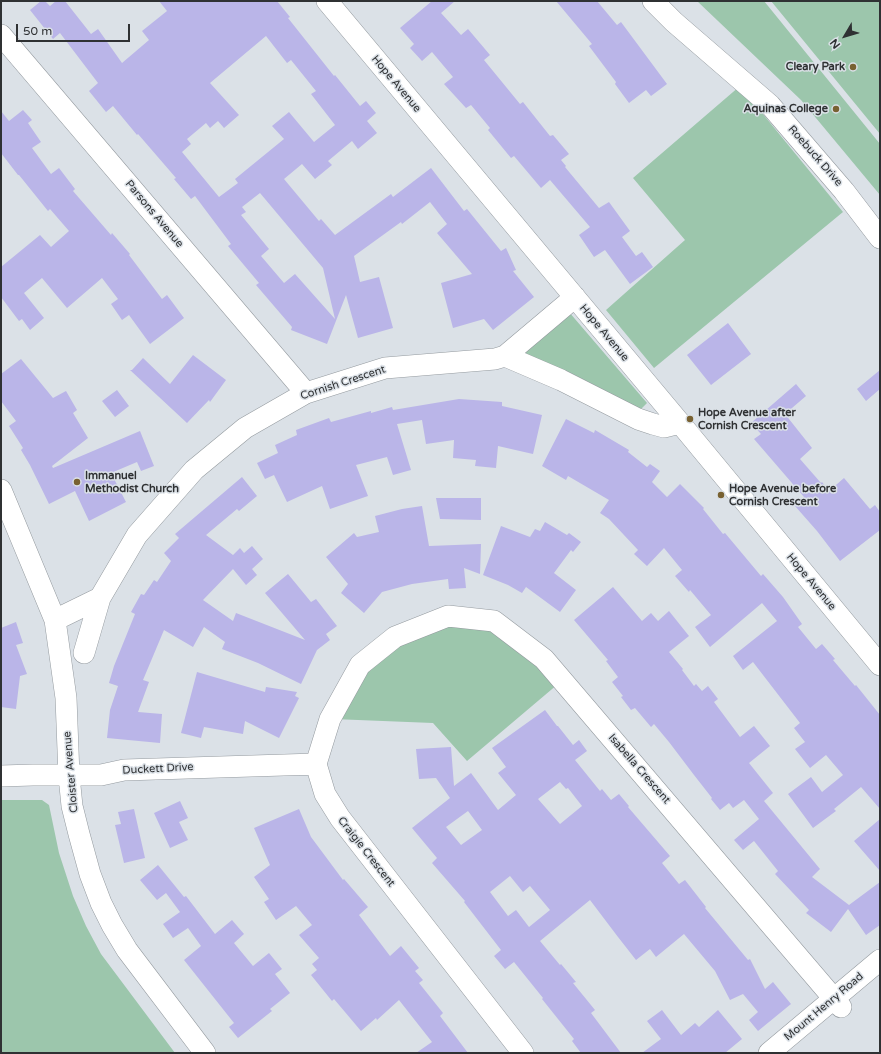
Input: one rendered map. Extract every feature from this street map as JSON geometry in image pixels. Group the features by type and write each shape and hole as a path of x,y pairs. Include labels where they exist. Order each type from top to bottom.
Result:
{"street":[{"name":"Hope Avenue","path":"327,1 880,665"},
{"name":"Roebuck Drive","path":"653,1 674,22 770,105 844,191 880,238"},
{"name":"Parsons Avenue","path":"1,35 306,393"},
{"name":"Cornish Crescent","path":"84,653 100,598 137,535 194,470 245,428 306,393 385,368 495,359 505,356 575,297"},
{"path":"505,356 560,380 638,419 664,426 680,424"},
{"name":"Cloister Avenue","path":"1,490 55,620 66,698 69,776 72,806 90,874 101,903 127,950 205,1053"},
{"path":"55,620 100,598"},
{"name":"Isabella Crescent","path":"316,764 330,719 360,665 394,637 448,616 494,621 544,659 838,1002"},
{"name":"Duckett Drive","path":"1,776 101,775 124,770 316,764"},
{"name":"Craigie Crescent","path":"316,764 325,794 340,818 523,1053"},
{"name":"Mount Henry Road","path":"787,1053 880,960"},
{"name":"Mount Henry Road","path":"769,1053 838,1002 880,975"}],"green space":[{"path":"697,1 764,1 880,144 880,195 801,100"},
{"name":"Cleary Park","path":"771,1 880,1 880,134"},
{"path":"740,86 843,212 654,368 606,310 685,240 633,178"},
{"path":"569,312 647,403 641,409 520,352"},
{"path":"450,620 492,625 558,684 467,761 433,723 333,719 362,668 398,641"},
{"path":"1,800 42,800 49,805 59,853 73,896 86,926 101,954 175,1053 1,1053"}],"building":[{"path":"41,1 45,1 50,6 56,1 65,1 91,34 98,29 122,63 149,40 142,31 167,11 159,1 277,1 290,17 288,18 360,106 366,101 376,113 367,121 377,133 358,149 352,141 328,161 332,165 315,179 302,164 284,179 319,221 321,219 335,235 391,194 393,197 431,168 464,211 467,209 501,251 506,248 516,270 513,271 534,297 493,330 484,319 453,328 441,283 472,274 437,233 447,224 430,202 402,224 401,222 354,256 360,282 379,277 393,328 358,338 346,295 327,344 291,330 292,327 256,285 259,283 228,246 231,244 195,196 191,199 174,179 176,178 113,106 106,112 89,91 98,83 60,33 53,39 30,10","holes":["266,36 287,63 291,60 316,91 311,94 335,125 314,142 289,112 272,126 284,139 235,179 238,183 219,197 182,152 191,144 187,139 206,123 210,128 218,121 224,128 239,115 210,83","260,193 323,268 335,319 295,274 284,283 261,256 269,249 241,215 246,212 242,207"]},
{"path":"432,1 455,1 441,13 461,35 468,29 490,55 484,60 520,104 523,102 550,136 553,135 569,154 561,160 566,166 565,167 599,208 609,202 630,231 622,237 636,256 642,252 653,267 630,284 605,250 594,257 579,235 590,227 550,180 541,188 514,156 511,158 488,130 490,128 471,105 466,108 444,84 453,77 432,52 422,61 410,48 414,44 400,28"},
{"path":"556,1 597,1 617,25 621,22 667,84 651,96 646,90 629,103 615,84 616,82 589,46 592,44"},
{"path":"23,110 32,120 28,123 41,142 32,148 51,174 59,168 75,189 73,191 111,235 112,233 130,254 129,255 162,299 167,295 184,318 150,344 129,315 122,320 111,304 118,299 102,278 67,308 42,278 24,293 44,318 30,330 22,319 19,321 1,297 1,267 40,235 51,247 69,231 50,209 48,211 1,153 1,111 9,121"},
{"path":"728,323 751,354 711,385 687,355"},
{"path":"193,355 226,380 210,402 209,400 187,423 130,370 132,370 143,358 170,384"},
{"path":"21,359 53,398 66,391 77,410 73,413 88,438 52,466 53,468 140,431 154,466 141,471 137,462 111,473 126,502 89,521 75,491 49,504 21,450 23,448 9,426 16,421 1,401 1,374"},
{"path":"880,370 880,389 866,401 857,389"},
{"path":"796,384 806,396 785,414 812,448 800,459 829,491 844,478 870,509 875,505 880,512 880,530 840,561 795,506 804,497 754,439 761,434 751,423"},
{"path":"117,390 129,406 115,417 102,401"},
{"path":"459,399 502,402 502,406 542,415 533,454 498,446 496,468 475,466 476,460 453,458 454,440 426,444 422,420 397,424 411,470 393,475 387,457 356,465 368,496 330,509 322,486 287,502 274,475 265,479 257,463 278,453 275,445 297,435 296,430 329,418 331,422 392,407 393,410"},
{"path":"566,419 594,433 595,430 629,450 628,452 647,467 650,464 660,471 652,482 667,497 680,484 704,508 703,509 723,534 725,533 761,576 763,574 783,597 802,624 798,627 816,649 822,644 835,659 833,660 855,686 856,685 880,715 880,809 861,787 834,809 836,811 813,828 788,794 811,777 822,792 843,775 826,755 810,768 795,749 805,742 794,728 800,723 753,662 743,670 733,656 777,621 762,603 710,647 695,627 711,615 690,590 689,592 675,576 682,570 664,548 647,566 634,554 638,550 609,519 600,513 609,500 568,476 566,480 542,466"},
{"path":"242,477 257,496 239,511 237,509 206,535 233,555 240,548 244,553 252,546 263,559 252,569 257,575 246,585 233,569 203,600 233,621 236,613 305,640 265,593 288,574 311,602 316,599 337,626 326,634 330,640 317,650 301,684 258,663 222,649 225,642 204,627 193,647 164,630 143,680 149,682 138,712 162,714 160,743 107,738 110,710 118,686 109,683 114,666 135,614 131,612 141,594 144,595 154,580 157,582 171,561 164,553 179,538 175,534"},
{"path":"436,498 481,498 481,520 440,519"},
{"path":"422,506 429,546 481,544 480,574 464,568 466,588 449,589 448,579 412,584 382,592 364,613 341,593 348,584 326,557 354,533 357,537 379,532 375,516 402,509"},
{"path":"545,522 567,535 569,533 581,542 573,552 571,550 554,573 576,590 560,612 526,587 522,593 508,585 483,575 501,526 530,537 535,529 540,531"},
{"path":"613,587 642,621 651,613 658,621 669,611 689,636 669,652 683,669 682,670 694,686 696,684 702,691 708,686 718,699 714,702 740,737 754,726 770,746 749,763 773,793 764,801 820,869 812,877 849,905 880,882 880,925 866,935 848,909 831,932 806,913 809,910 775,874 778,871 754,841 743,850 734,840 759,819 744,800 733,808 729,803 720,810 654,724 651,727 635,708 631,710 621,697 623,696 612,682 618,677 606,661 608,660 574,620"},
{"path":"16,622 23,643 16,645 27,674 20,676 16,709 1,707 1,628"},
{"path":"197,672 265,692 266,687 297,692 295,696 299,698 279,738 245,721 243,734 204,727 201,738 181,733"},
{"path":"545,710 573,745 579,740 587,751 575,760 600,791 602,789 611,800 619,794 629,806 628,807 670,856 662,863 679,884 685,880 706,907 705,908 748,960 750,959 765,989 773,982 791,1004 758,1031 749,1020 758,1012 743,994 730,1000 715,971 684,934 656,957 650,949 636,960 590,900 540,941 576,982 573,983 595,1010 591,1013 621,1053 581,1053 572,1041 574,1039 514,962 505,969 494,956 501,950 464,902 465,901 432,863 437,858 412,828 450,798 436,778 419,779 416,749 451,747 454,786 471,773 498,810 516,795 498,773 506,767 492,748","holes":["560,782 566,789 568,788 582,806 560,824 538,799","468,811 482,830 461,845 446,827","510,876 523,892 530,886 550,910 529,927 516,910 508,916 490,892"]},
{"path":"180,801 188,818 179,822 188,840 170,848 154,813"},
{"path":"134,809 145,858 124,863 115,825 121,824 118,812"},
{"path":"299,809 311,837 343,880 344,879 368,907 359,915 390,956 401,946 419,968 415,971 423,980 419,983 443,1013 440,1016 468,1053 416,1053 432,1042 399,1000 377,1020 376,1018 361,1031 334,999 332,1001 311,975 317,970 312,964 319,958 299,935 312,925 296,906 276,920 264,902 269,899 254,877 270,865 254,828"},
{"path":"880,819 880,871 854,841"},
{"path":"158,865 184,897 186,896 215,934 232,920 244,934 234,943 253,966 269,953 282,969 275,974 290,993 270,1009 272,1011 238,1038 229,1027 234,1023 184,960 201,946 188,928 173,938 163,924 180,912 166,893 157,900 140,880"},
{"path":"662,1010 681,1035 695,1023 699,1027 718,1010 742,1039 725,1053 642,1053 661,1039 647,1021"}],"place":[{"name":"Cleary Park","path":"853,67"},
{"name":"Aquinas College","path":"836,109"},
{"name":"Hope Avenue after Cornish Crescent","path":"690,419"},
{"name":"Immanuel Methodist Church","path":"77,482"},
{"name":"Hope Avenue before Cornish Crescent","path":"721,495"}]}
